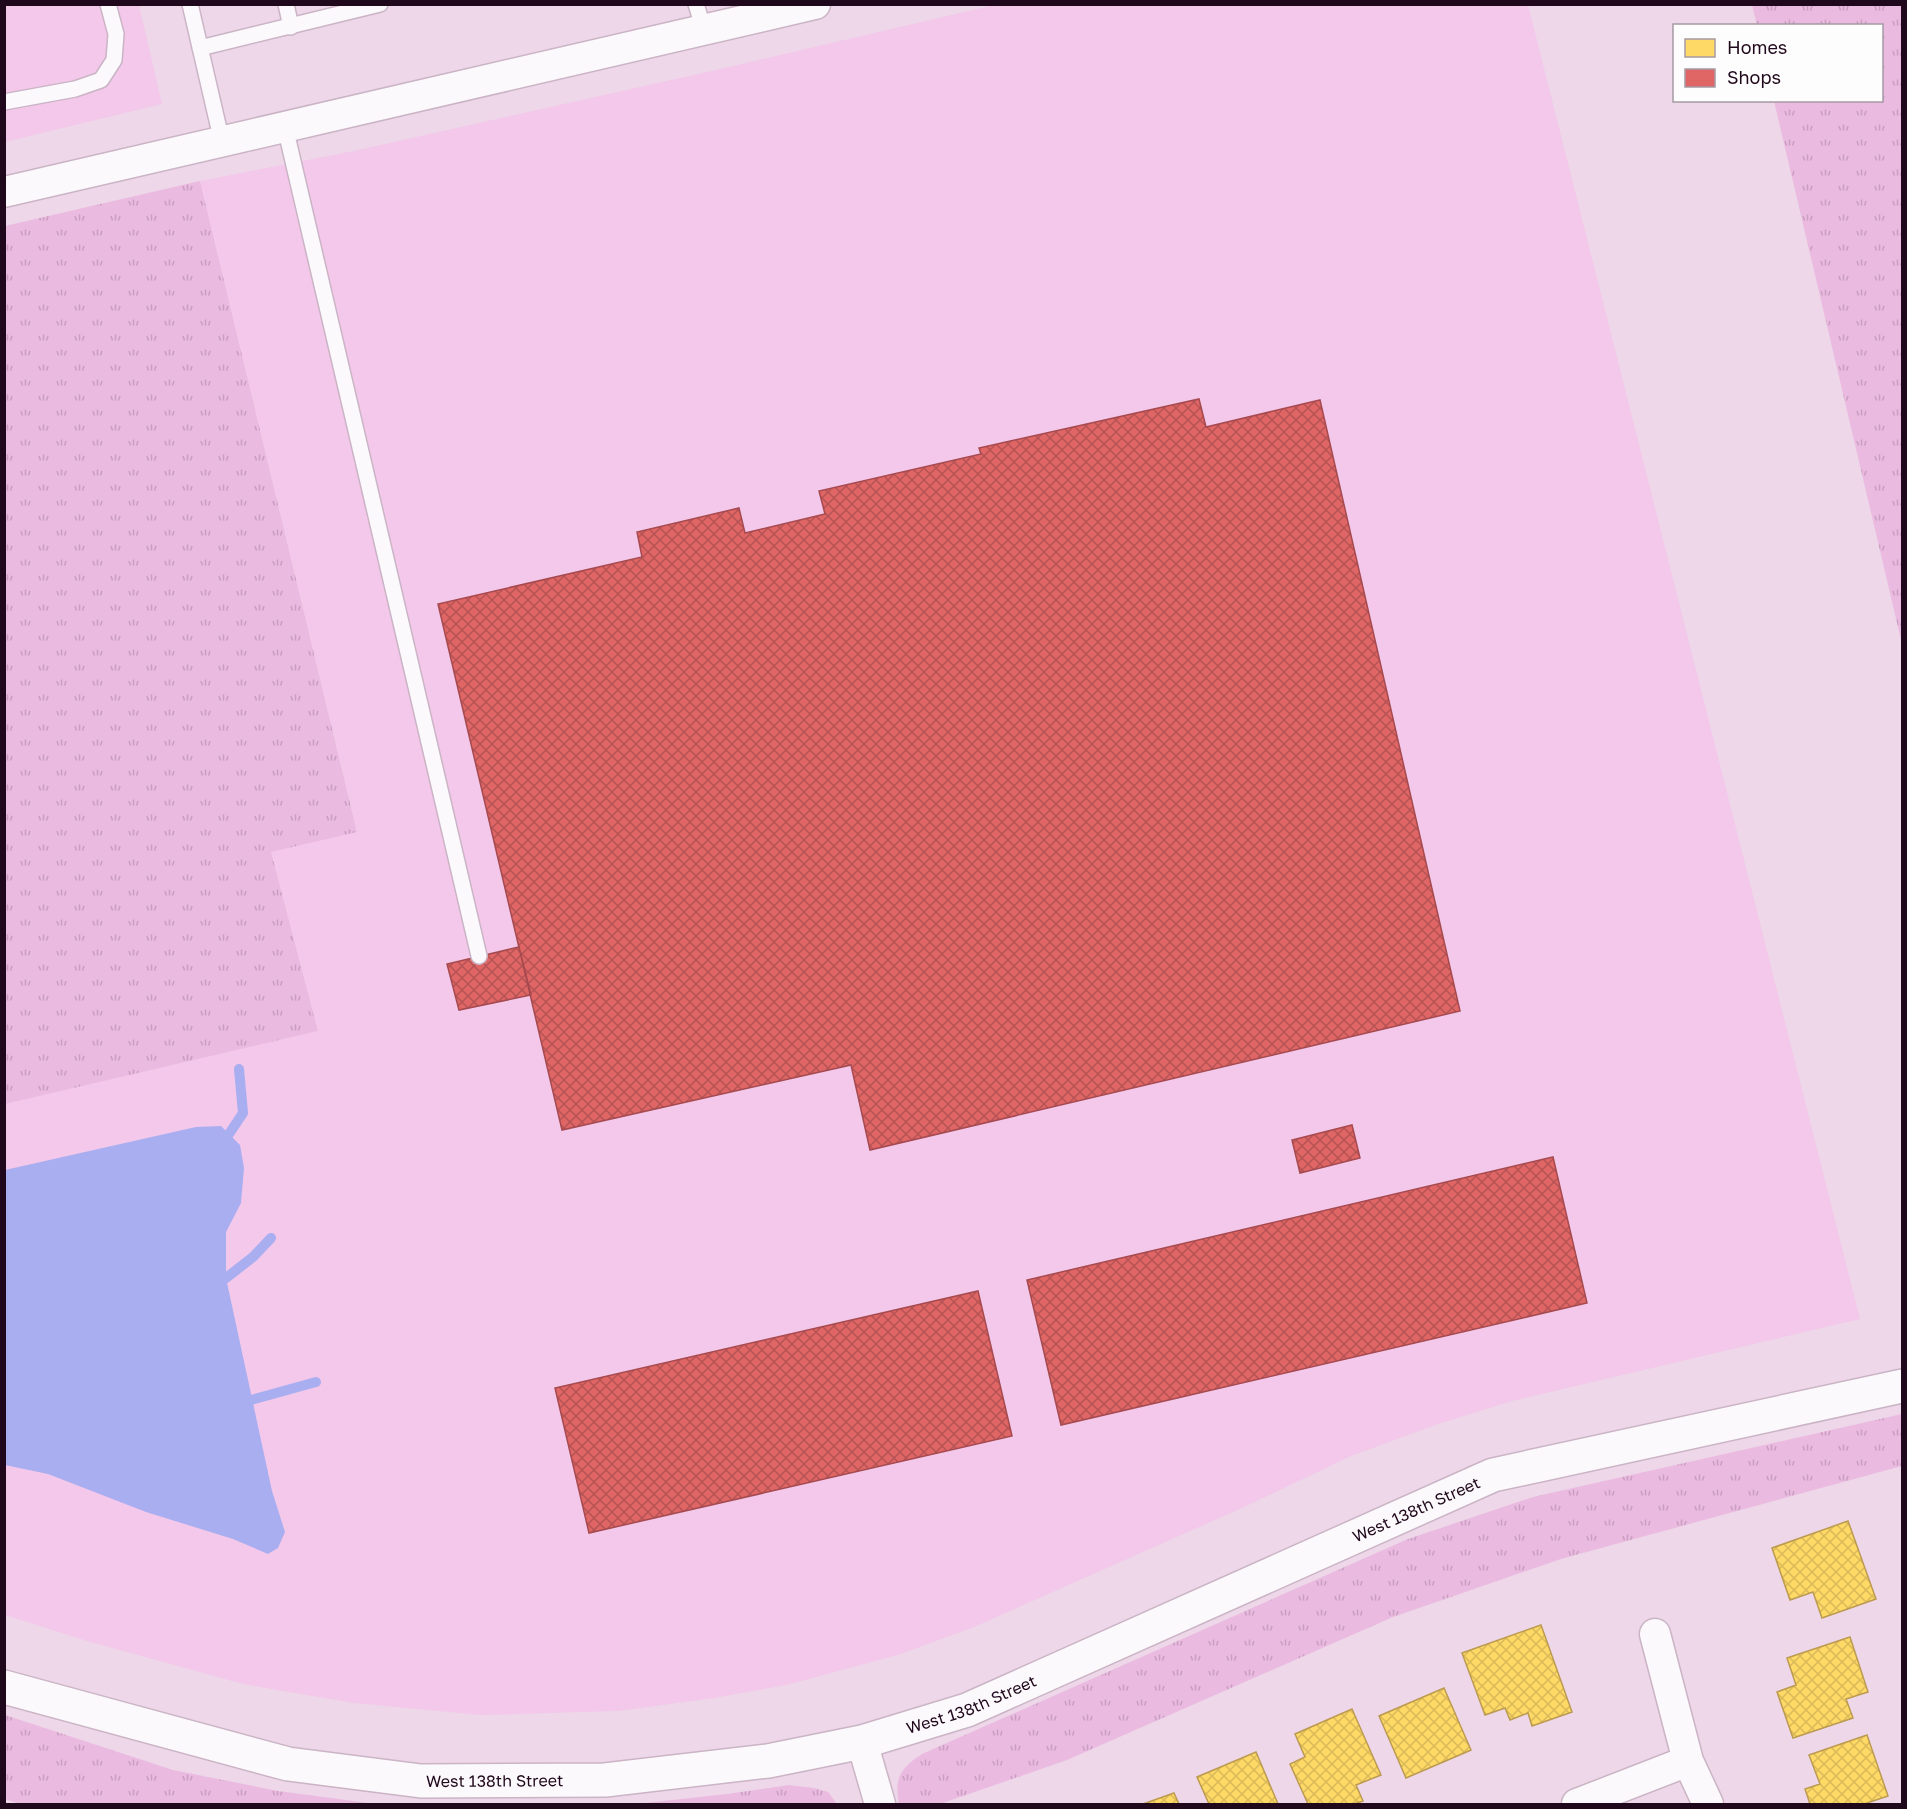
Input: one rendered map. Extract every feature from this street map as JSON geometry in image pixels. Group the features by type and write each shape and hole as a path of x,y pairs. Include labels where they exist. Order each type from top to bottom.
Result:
{"street":[{"path":"4,192 285,127 700,17 815,4"},
{"name":"West 138th Street","path":"4,1688 288,1764 421,1781 605,1780 768,1761 862,1742 967,1710 1493,1475 1902,1386"},
{"path":"1655,1634 1688,1761 1708,1804"},
{"path":"862,1742 880,1804"},
{"path":"1577,1804 1688,1761"}],"lane":[{"path":"4,102 75,89 100,80 114,60 116,34 108,4"},
{"path":"190,4 222,142"},
{"path":"286,4 291,27"},
{"path":"200,48 380,4"},
{"path":"285,127 479,956"}],"shaded area":[{"path":"4,5 139,5 162,104 5,142"},
{"path":"994,5 1528,5 1860,1319 1512,1401 1438,1424 1351,1456 1242,1508 974,1627 898,1655 786,1685 714,1698 618,1711 481,1715 354,1703 243,1684 87,1641 5,1615 4,1104 318,1031 271,852 357,831 200,181 354,151"}],"green space":[{"path":"1752,5 1902,5 1902,644 1774,102 1883,102 1883,24 1757,24"},
{"path":"200,181 357,832 271,852 318,1031 5,1104 5,226"},
{"path":"1902,1414 1902,1466 1561,1559 1393,1617 1067,1760 940,1804 899,1804 897,1788 900,1775 908,1764 922,1754 1408,1539 1533,1497"},
{"path":"5,1715 173,1770 278,1791 376,1804 20,1804 5,1799"},
{"path":"789,1785 828,1792 837,1804 636,1804 727,1794"}],"water":[{"path":"221,1126 240,1145 244,1168 241,1203 226,1232 226,1278 272,1491 285,1532 278,1548 268,1554 233,1539 146,1512 48,1474 5,1465 5,1170 196,1127"}],"building: Homes":[{"path":"1848,1521 1876,1599 1822,1618 1813,1592 1790,1600 1772,1548"},
{"path":"1541,1625 1572,1712 1532,1726 1528,1713 1510,1720 1505,1708 1485,1715 1462,1653"},
{"path":"1850,1637 1868,1692 1846,1699 1853,1718 1793,1738 1777,1692 1796,1685 1787,1658"},
{"path":"1444,1688 1471,1750 1406,1778 1379,1716"},
{"path":"1352,1709 1381,1775 1356,1785 1363,1801 1354,1804 1308,1804 1290,1764 1305,1757 1295,1734"},
{"path":"1867,1735 1888,1796 1864,1804 1810,1804 1805,1789 1820,1784 1809,1755"},
{"path":"1256,1752 1278,1804 1209,1804 1197,1777"},
{"path":"1174,1793 1179,1804 1143,1804"}],"building: Shops":[{"path":"1199,399 1206,427 1320,400 1460,1011 870,1150 851,1065 562,1130 438,604 642,557 637,532 739,508 745,533 825,514 819,491 981,454 979,448"},
{"path":"519,947 531,995 459,1010 447,964"},
{"path":"1352,1125 1360,1158 1300,1173 1292,1140"},
{"path":"1553,1157 1587,1303 1061,1425 1027,1280"},
{"path":"978,1291 1012,1436 589,1533 555,1388"}],"waterway":[{"path":"229,1134 243,1113 239,1069"},
{"path":"226,1278 253,1257 271,1238"},
{"path":"251,1400 316,1382"}]}
